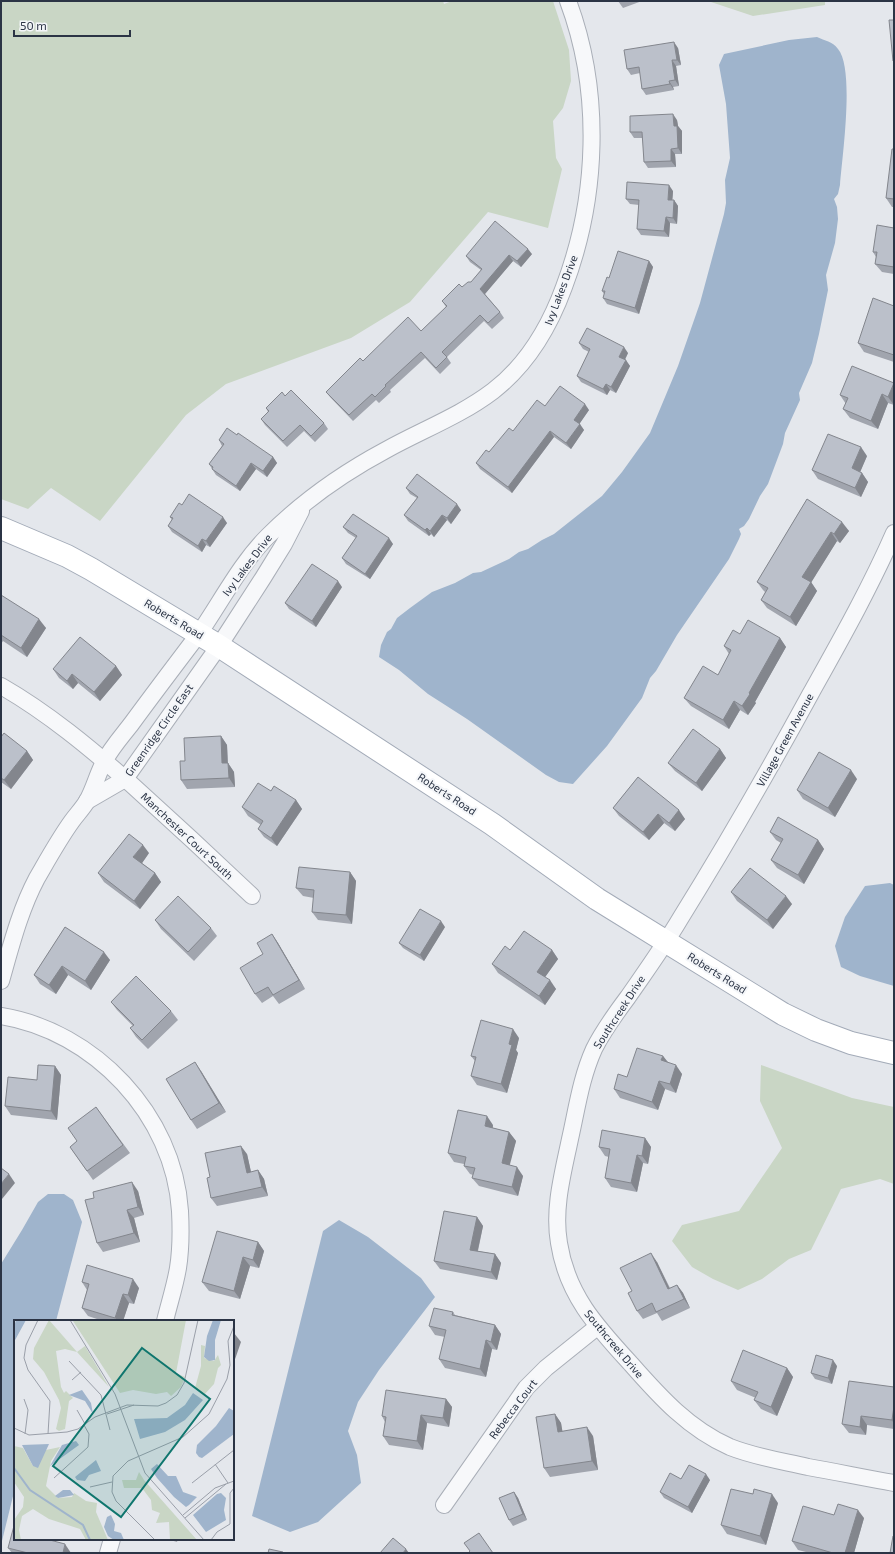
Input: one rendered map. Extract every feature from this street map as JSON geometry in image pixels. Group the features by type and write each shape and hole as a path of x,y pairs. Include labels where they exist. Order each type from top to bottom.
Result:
{"main road":[{"name":"Roberts Road","path":"1,528 67,556 219,646 492,824 597,899 783,1014 816,1030 851,1043 894,1053"}],"street":[{"name":"Ivy Lakes Drive","path":"198,633 238,573 266,538 304,504 328,485 359,465 387,449 467,409 491,392 522,365 544,334 555,312 580,238 591,175 591,111 586,74 577,31 568,1"},
{"name":"Ivy Lakes Drive","path":"219,646 277,555 304,504"},
{"name":"Village Green Avenue","path":"666,942 764,779 839,643 881,563 894,533"},
{"name":"Greenridge Circle East","path":"1,981 22,912 36,880 72,822 88,801 104,760 198,633"},
{"name":"Greenridge Circle East","path":"88,801 125,779 219,646"},
{"name":"Manchester Court South","path":"1,686 22,698 104,760 210,855 252,896"},
{"name":"Southcreek Drive","path":"666,942 596,1045 585,1070 558,1199 558,1242 572,1288 584,1310 597,1327 666,1403 685,1420 717,1440 752,1455 894,1483"},
{"path":"1,1016 36,1024 82,1048 105,1064 119,1078 151,1120 163,1144 172,1168 176,1181 180,1210 178,1268 165,1320"},
{"name":"Rebecca Court","path":"444,1505 526,1388 546,1368 597,1327"},
{"path":"108,1553 112,1540"}],"green space":[{"path":"1,1 443,1 444,4 452,1 553,1 569,50 571,81 563,108 553,121 556,158 562,169 548,228 488,212 410,302 351,338 226,384 186,415 100,521 51,488 28,509 1,499"},
{"path":"708,1 825,1 825,5 753,16"},
{"path":"761,1065 852,1098 894,1107 894,1184 880,1179 841,1189 811,1250 789,1259 762,1279 738,1290 713,1279 692,1267 672,1241 682,1225 739,1211 782,1148 760,1101"}],"water":[{"path":"817,37 831,43 838,49 843,59 847,93 840,185 838,194 834,199 837,207 838,219 835,243 826,275 828,290 812,363 799,393 800,400 785,433 783,444 768,484 760,496 749,519 744,526 739,529 741,534 729,559 677,635 656,671 650,678 642,698 607,746 573,784 559,782 546,775 467,719 428,694 399,670 379,657 381,645 387,632 391,629 397,618 432,592 455,583 473,573 481,572 509,559 519,552 528,549 554,534 602,496 622,472 650,433 678,366 700,303 724,214 726,203 725,180 730,158 726,104 719,65 724,54 789,40"},
{"path":"890,883 894,885 894,986 860,976 841,967 835,946 845,917 865,886"},
{"path":"48,1194 64,1194 73,1200 82,1222 56,1320 14,1320 14,1492 1,1545 1,1264 38,1202"},
{"path":"339,1220 368,1237 421,1278 435,1297 379,1370 358,1402 348,1431 357,1455 361,1483 318,1522 290,1532 252,1516 323,1231"}],"building":[{"path":"889,20 894,20 894,61 893,61"},
{"path":"674,42 677,60 672,60 675,80 669,81 670,84 642,89 639,67 627,69 624,50"},
{"path":"673,114 674,126 677,126 678,148 671,149 671,161 644,162 642,132 630,132 630,116"},
{"path":"892,149 894,149 894,199 886,198"},
{"path":"627,182 669,185 668,200 674,200 673,218 666,217 664,231 637,229 639,200 626,199"},
{"path":"495,221 528,249 517,261 509,255 480,289 500,312 488,323 480,315 442,352 447,357 436,368 421,352 385,385 386,386 375,397 372,394 349,415 326,392 360,358 363,361 408,317 421,331 447,306 442,301 459,284 462,287 468,282 471,282 482,269 466,256"},
{"path":"877,225 894,228 894,267 875,264 877,252 873,252"},
{"path":"618,251 649,261 635,308 603,298 605,291 602,291 607,277 609,278"},
{"path":"873,298 894,306 894,355 858,343"},
{"path":"587,328 624,347 619,357 626,360 611,387 606,384 603,389 577,376 590,349 579,343"},
{"path":"852,366 894,383 888,397 882,394 871,421 843,409 848,398 840,395"},
{"path":"560,386 585,404 574,420 580,424 566,443 550,431 508,487 476,463 486,450 489,452 509,428 513,431 537,400 545,406"},
{"path":"291,390 324,423 311,436 300,425 283,441 261,419 269,411 266,408 282,392 285,396"},
{"path":"227,428 237,435 238,433 273,457 263,471 251,463 236,486 212,469 213,467 209,464 224,444 219,440"},
{"path":"828,434 861,447 852,468 862,473 855,488 812,470"},
{"path":"417,474 457,504 447,518 442,515 430,531 427,528 425,530 404,515 418,497 406,488"},
{"path":"189,494 223,517 206,541 202,539 198,546 168,526 173,518 170,517 179,503 182,505"},
{"path":"807,499 842,522 834,534 831,532 802,577 811,582 790,617 761,600 768,588 757,582"},
{"path":"353,514 389,538 365,574 342,558 357,536 343,527"},
{"path":"312,564 338,581 312,621 285,603"},
{"path":"1,595 39,619 21,648 1,635"},
{"path":"748,620 780,638 742,706 734,701 723,720 684,698 703,666 718,675 731,650 724,646 733,630 740,634"},
{"path":"80,637 116,666 94,692 72,674 67,681 53,669"},
{"path":"693,729 720,749 696,783 668,763"},
{"path":"4,733 27,751 4,780 1,778 1,737"},
{"path":"221,736 222,763 228,763 229,778 181,780 180,761 185,761 184,738"},
{"path":"819,752 851,770 828,808 797,790"},
{"path":"638,777 679,810 669,823 658,814 643,832 613,808"},
{"path":"258,783 271,791 274,786 296,800 271,838 258,829 263,821 242,807"},
{"path":"778,817 818,840 798,875 771,860 783,839 770,832"},
{"path":"129,834 143,845 133,857 155,873 134,901 98,873"},
{"path":"299,867 350,872 346,915 312,912 314,890 296,888"},
{"path":"750,868 786,896 767,920 731,892"},
{"path":"178,896 211,928 188,952 155,920"},
{"path":"420,909 441,921 420,955 399,943"},
{"path":"65,927 104,952 85,981 62,966 49,985 34,975"},
{"path":"524,931 552,950 537,972 550,980 539,996 492,964 505,946 510,950"},
{"path":"272,934 299,980 273,995 268,987 255,994 240,968 263,954 257,943"},
{"path":"136,976 171,1011 142,1040 130,1028 134,1025 111,1002"},
{"path":"481,1020 513,1029 509,1044 512,1045 501,1084 471,1076 476,1057 471,1056"},
{"path":"637,1048 663,1056 661,1060 676,1065 670,1084 659,1081 652,1102 614,1089 618,1074 627,1077"},
{"path":"195,1062 219,1103 191,1120 166,1079"},
{"path":"38,1065 55,1066 51,1111 5,1106 8,1077 37,1080"},
{"path":"96,1107 123,1145 87,1171 70,1147 77,1141 68,1128"},
{"path":"458,1110 487,1116 485,1126 509,1132 502,1163 517,1167 512,1187 472,1178 475,1168 464,1166 466,1157 448,1153"},
{"path":"602,1130 645,1138 642,1156 637,1155 631,1183 605,1178 610,1149 599,1147"},
{"path":"241,1146 247,1173 258,1170 262,1187 211,1198 207,1178 210,1177 205,1153"},
{"path":"1,1168 9,1174 1,1184"},
{"path":"132,1182 138,1207 127,1210 134,1233 97,1243 85,1200 94,1198 93,1192"},
{"path":"444,1211 477,1217 470,1250 495,1254 491,1272 434,1261"},
{"path":"217,1231 258,1242 253,1260 243,1257 234,1291 202,1282"},
{"path":"651,1253 668,1289 677,1285 684,1299 656,1312 652,1303 637,1311 628,1293 632,1291 620,1268"},
{"path":"87,1265 133,1279 128,1295 123,1294 115,1318 82,1308 89,1284 82,1282"},
{"path":"434,1308 453,1312 452,1315 495,1325 491,1342 486,1340 480,1369 439,1359 446,1330 429,1326"},
{"path":"743,1350 787,1368 771,1407 754,1400 758,1392 731,1381"},
{"path":"816,1355 833,1360 828,1378 811,1373"},
{"path":"849,1381 894,1387 892,1420 861,1416 860,1427 842,1424"},
{"path":"386,1390 446,1399 443,1418 421,1415 417,1441 383,1436 386,1417 382,1416"},
{"path":"555,1414 558,1432 587,1427 592,1461 544,1468 536,1417"},
{"path":"689,1465 706,1474 688,1507 660,1492 670,1473 681,1479"},
{"path":"731,1489 753,1494 754,1489 772,1494 760,1536 721,1525"},
{"path":"514,1492 523,1514 509,1520 499,1498"},
{"path":"838,1504 858,1510 845,1553 833,1553 792,1541 803,1506 834,1515"},
{"path":"14,1526 14,1540 50,1540 65,1544 63,1553 28,1553 8,1548"},
{"path":"479,1533 493,1553 468,1553 470,1551 464,1543"},
{"path":"893,1536 894,1553 890,1553"},
{"path":"393,1538 406,1549 403,1553 380,1553"},
{"path":"269,1549 283,1552 283,1553 268,1553"}]}
